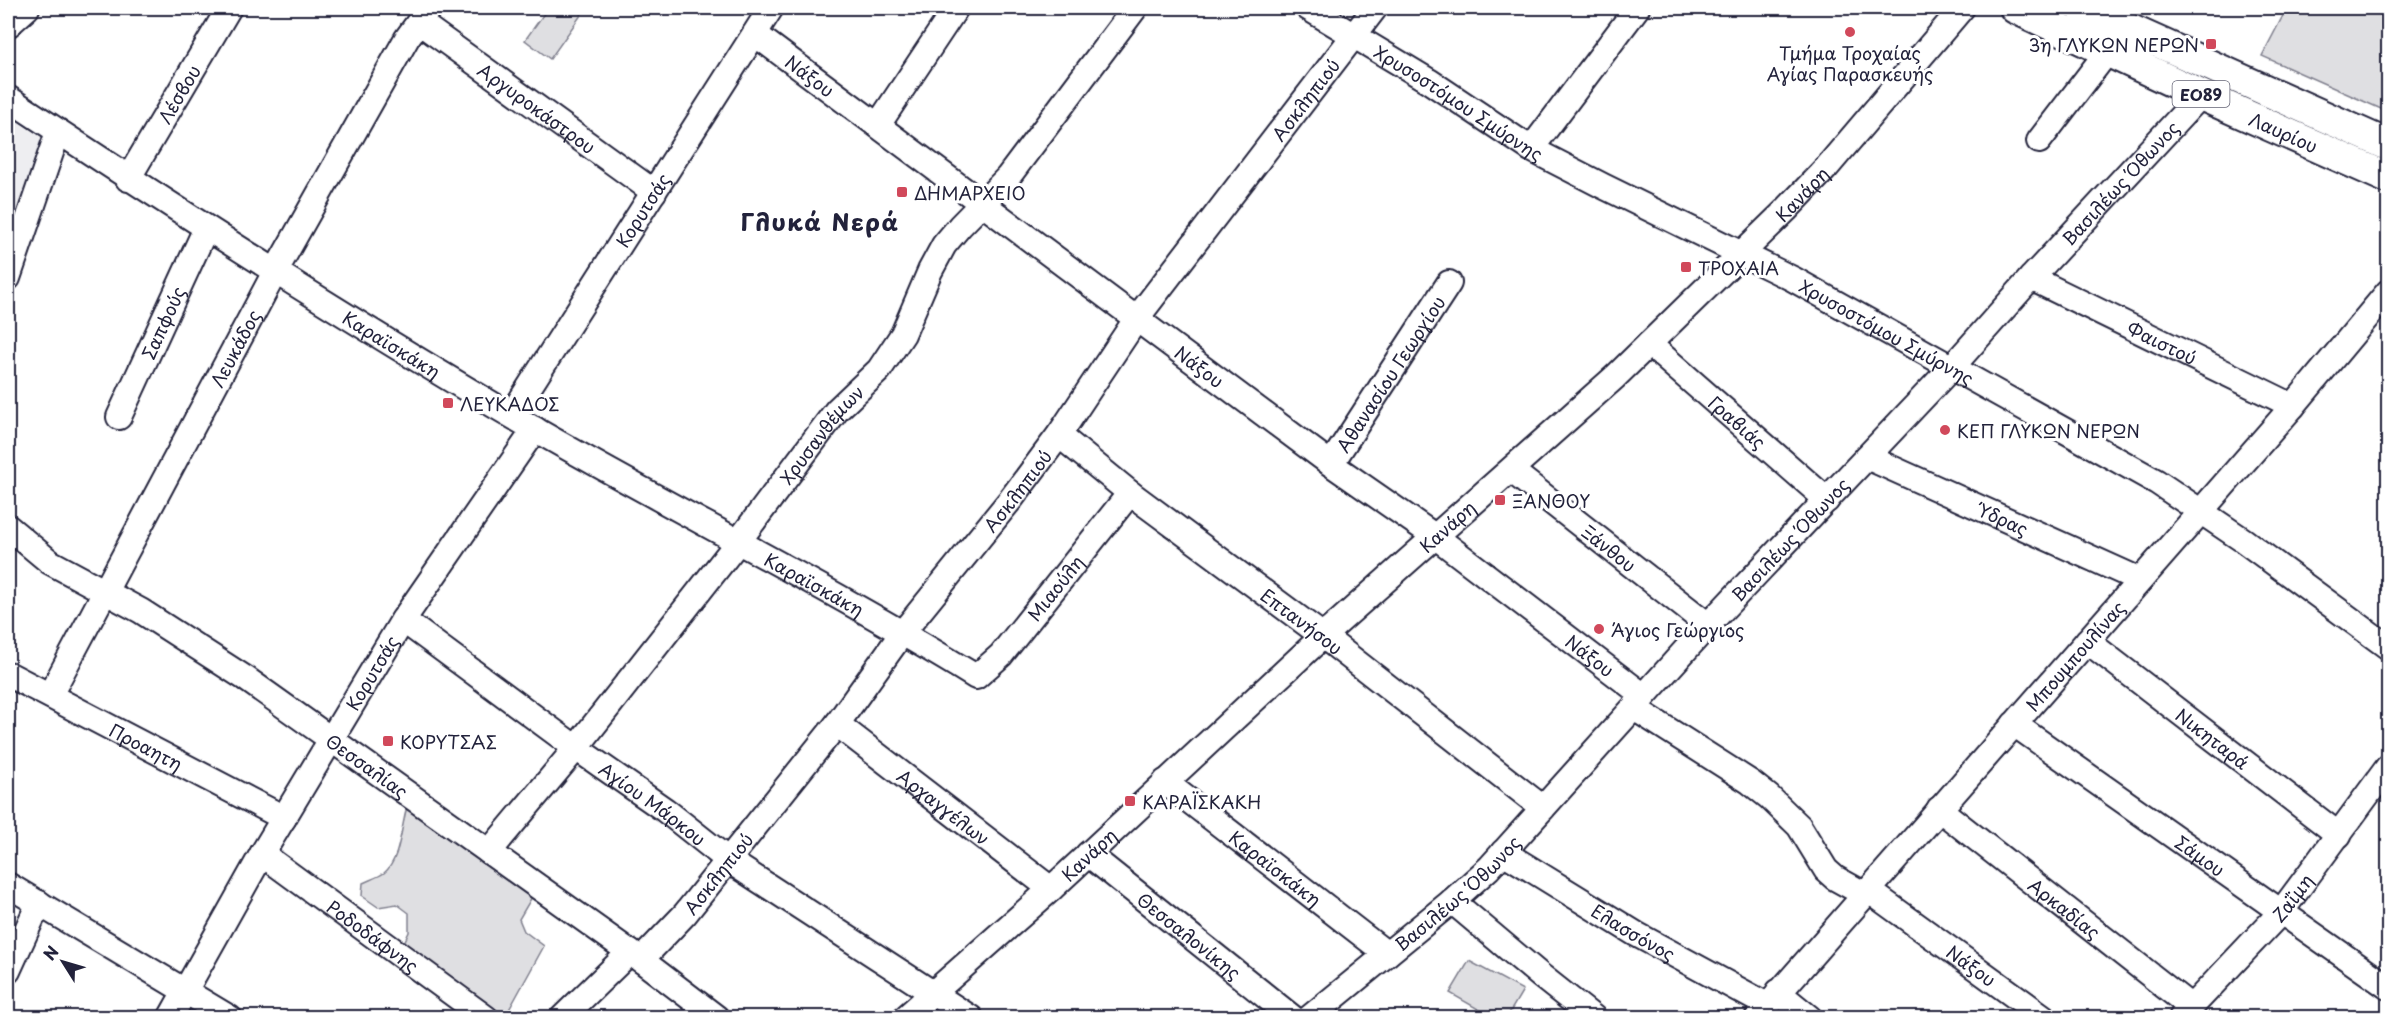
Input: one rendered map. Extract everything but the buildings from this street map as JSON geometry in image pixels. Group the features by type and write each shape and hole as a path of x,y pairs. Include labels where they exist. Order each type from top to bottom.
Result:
{"main road":[{"name":"Λαυρίου","path":"2015,8 2201,95 2388,178"},
{"name":"Λαυρίου","path":"2082,8 2388,145"}],"street":[{"path":"8,25 27,8"},
{"name":"Λέσβου","path":"128,179 229,8"},
{"name":"Κορυτσάς","path":"512,414 771,8"},
{"path":"878,125 956,8"},
{"name":"Χρυσανθέμων","path":"489,852 576,748 738,542 837,410 870,380 883,364 903,334 936,257 960,225 1008,177 1135,8"},
{"name":"Χρυσοστόμου Σμύρνης","path":"1308,8 1429,81 1531,149 1743,253 2097,447 2200,510 2388,647"},
{"name":"Ασκληπιού","path":"562,1017 636,956 673,929 837,724 903,632 1011,499 1059,435 1137,318 1375,8"},
{"path":"1531,149 1637,8"},
{"name":"Κανάρη","path":"905,1017 1051,889 1323,636 1512,471 1649,344 1827,167 1962,8"},
{"name":"Αργυροκάστρου","path":"424,15 654,192"},
{"name":"Λευκάδος","path":"50,695 275,272 407,38 424,15"},
{"name":"Νάξου","path":"755,34 1330,464 1436,537 1639,702 1750,782 1790,816 1826,870 1835,878 1866,892 2045,1017"},
{"path":"2039,141 2108,51"},
{"name":"Βασιλέως Όθωνος","path":"1309,1017 1475,882 1708,625 1952,367 2031,278 2201,95"},
{"name":"Καραϊσκάκη","path":"8,98 128,179 275,272 535,429 903,632 976,677"},
{"path":"8,278 58,132"},
{"name":"Σαπφούς","path":"119,417 206,228"},
{"name":"Φαιστού","path":"2031,278 2293,406"},
{"name":"Αθανασίου Γεωργίου","path":"1330,464 1449,284"},
{"name":"Μπουμπουλίνας","path":"1768,1005 2293,406 2388,292"},
{"name":"Γραβιάς","path":"1649,344 1827,500"},
{"name":"Κορυτσάς","path":"170,1017 262,854 403,620 535,429"},
{"name":"Επτανήσου","path":"1059,435 1130,493 1323,636 1544,808"},
{"name":"Ύδρας","path":"1867,457 2140,580"},
{"name":"Ξάνθου","path":"1512,471 1708,625"},
{"name":"Μιαούλη","path":"976,677 1001,655 1130,493"},
{"name":"Θεσσαλίας","path":"8,527 50,561 141,611 203,650 332,738 636,956 717,1017"},
{"name":"Αγίου Μάρκου","path":"403,620 576,748 665,810 728,860 971,1017"},
{"name":"Νικηταρά","path":"2087,641 2339,835"},
{"name":"Προαητη","path":"8,674 284,818"},
{"name":"Αρχαγγέλων","path":"837,724 1051,889"},
{"name":"Σάμου","path":"2014,724 2388,987"},
{"name":"Ζαΐμη","path":"2186,1012 2281,912 2388,767"},
{"name":"Καραϊσκάκη","path":"1165,782 1387,954"},
{"name":"Αρκαδίας","path":"1939,809 2186,1012"},
{"name":"Ελασσόνος","path":"1503,852 1636,934 1768,1005 1810,1017"},
{"name":"Ροδοδάφνης","path":"262,854 486,1017"},
{"name":"Θεσσαλονίκης","path":"1088,854 1293,1017"},
{"path":"8,885 230,1017"},
{"path":"1452,901 1594,1017"},
{"path":"8,971 39,903"}],"shaded area":[{"path":"548,8 586,8 550,59 525,40"},
{"path":"2287,8 2388,8 2388,112 2262,56"},
{"path":"8,116 45,140 8,243"},
{"path":"407,807 532,897 519,919 524,931 544,946 505,1017 497,1017 402,947 409,932 409,913 397,904 378,907 362,896 363,883 384,873 394,860"},
{"path":"1469,961 1523,990 1507,1017 1492,1017 1450,993"}],"place":[{"name":"Τμήμα Τροχαίας Αγίας Παρασκευής","path":"1850,32"},
{"name":"3η ΓΛΥΚΏΝ ΝΕΡΏΝ","path":"2211,44"},
{"name":"ΔΗΜΑΡΧΕΙΟ","path":"902,192"},
{"name":"ΤΡΟΧΑΙΑ","path":"1686,267"},
{"name":"ΛΕΥΚΑΔΟΣ","path":"448,403"},
{"name":"ΚΕΠ ΓΛΥΚΩΝ ΝΕΡΩΝ","path":"1945,430"},
{"name":"ΞΑΝΘΟΥ","path":"1500,500"},
{"name":"Άγιος Γεώργιος","path":"1599,629"},
{"name":"ΚΟΡΥΤΣΑΣ","path":"388,741"},
{"name":"ΚΑΡΑΪΣΚΑΚΗ","path":"1130,801"}],"district":[{"name":"Γλυκά Νερά","path":"820,221"}]}
